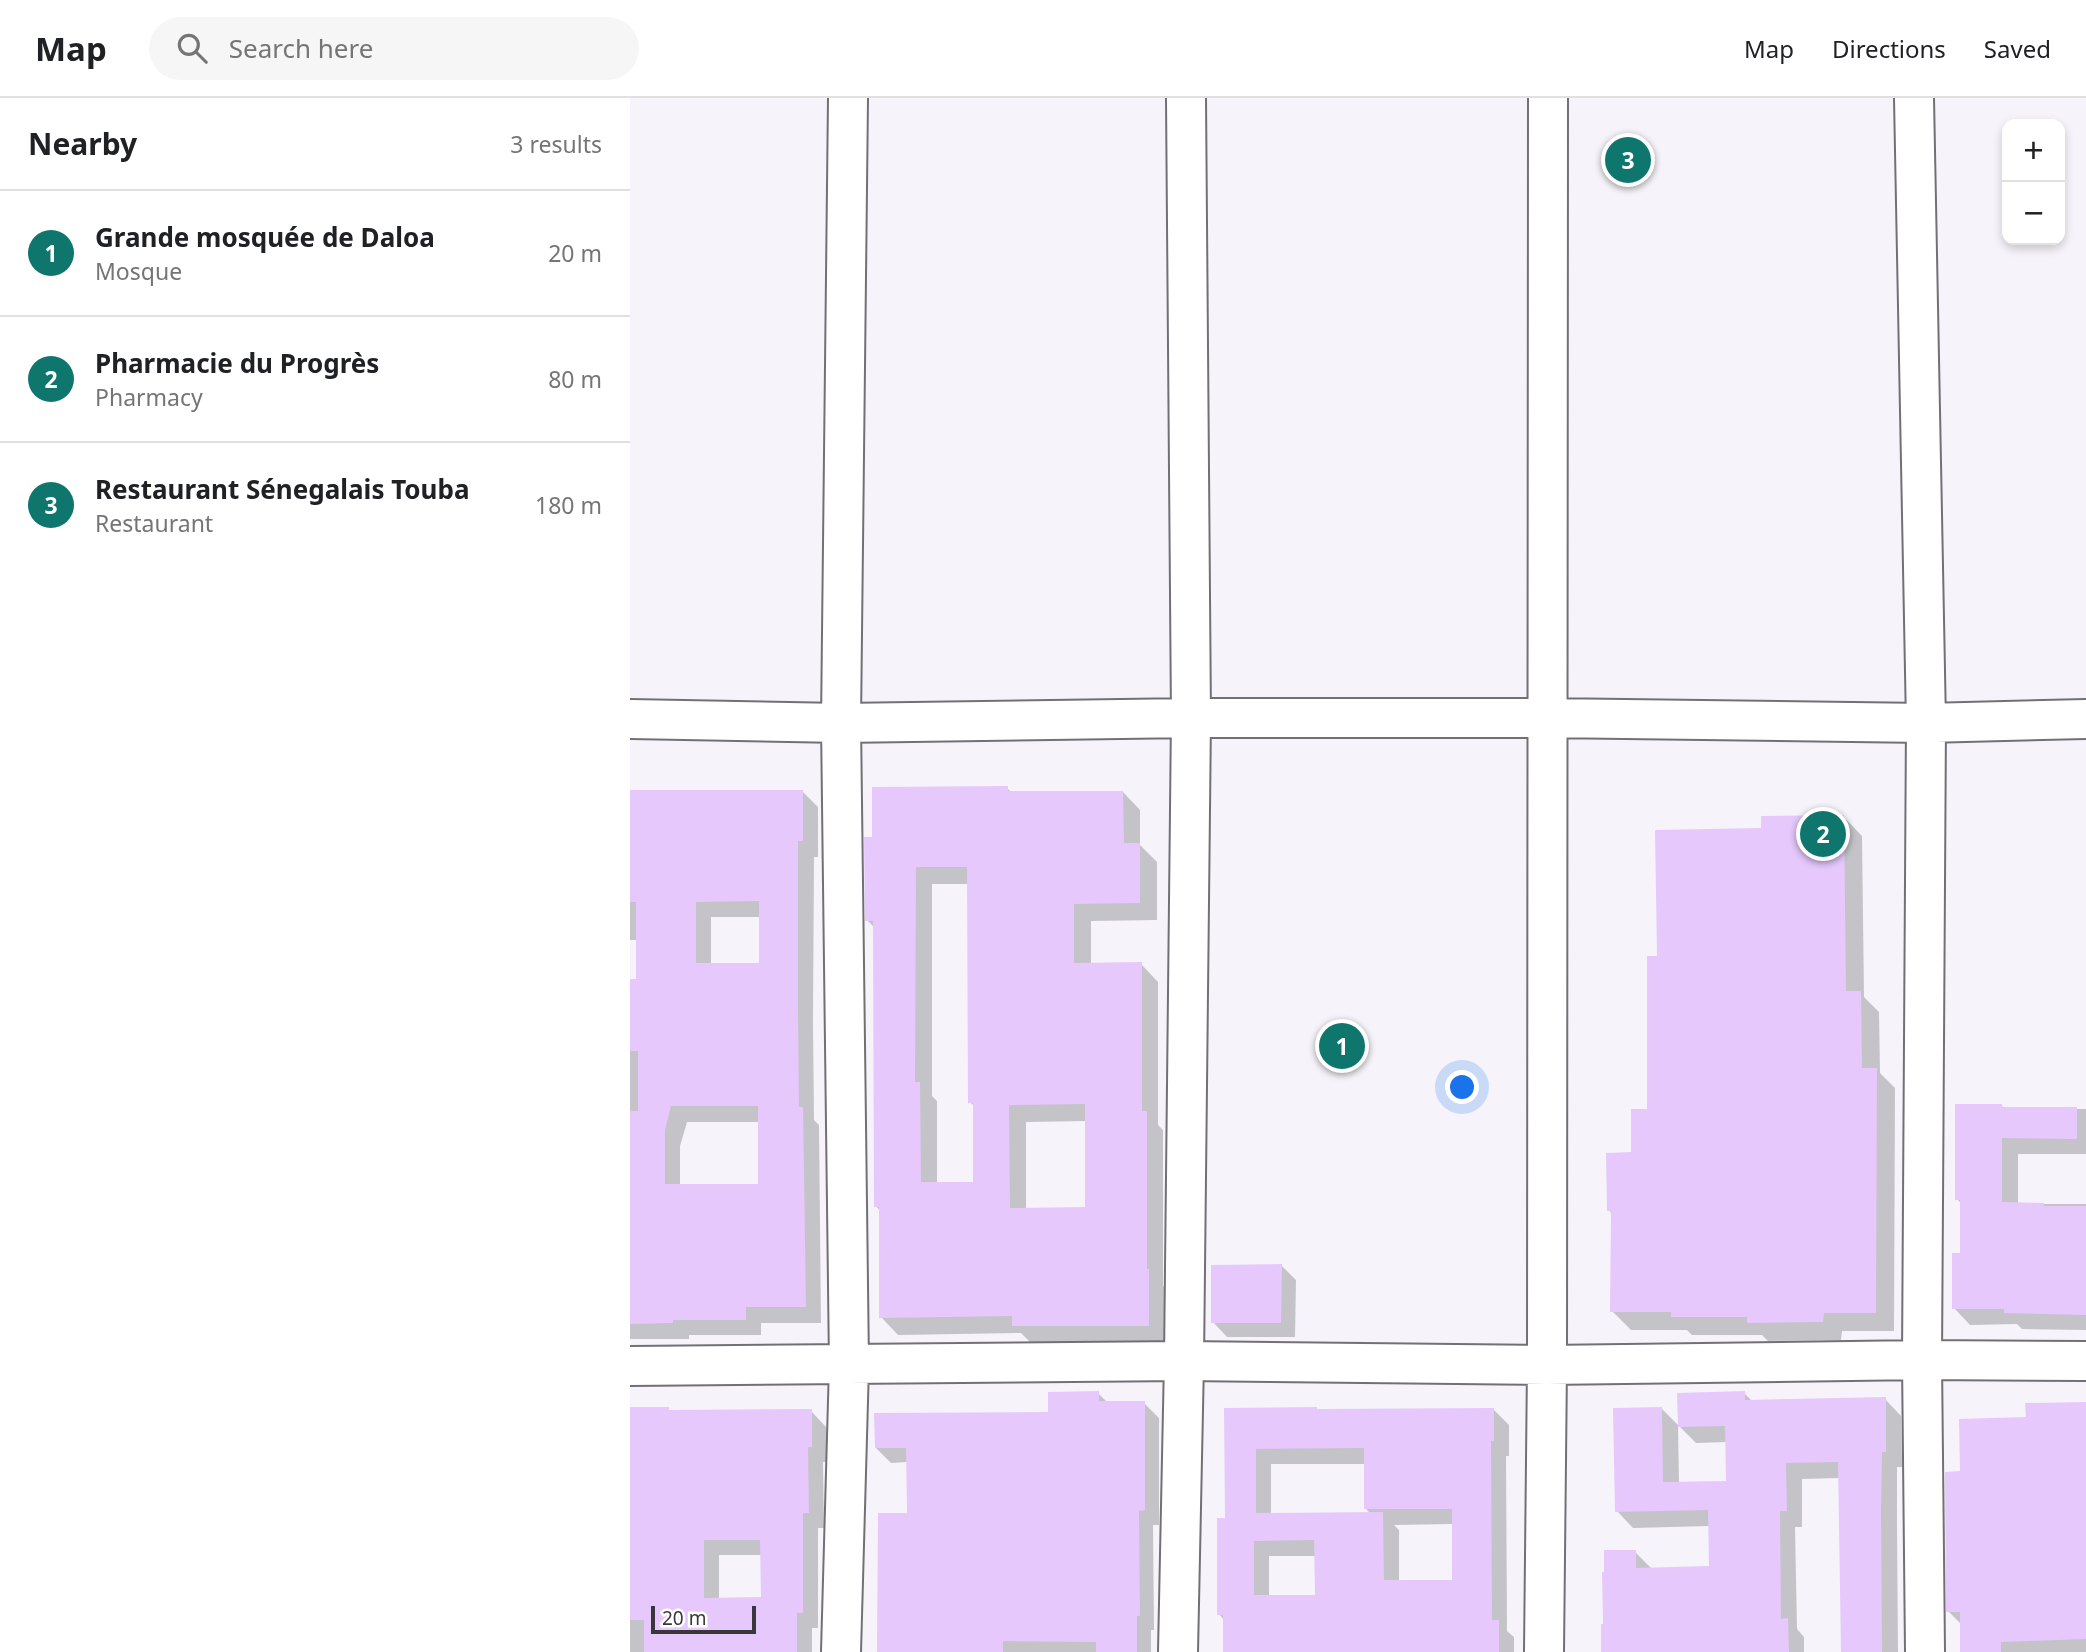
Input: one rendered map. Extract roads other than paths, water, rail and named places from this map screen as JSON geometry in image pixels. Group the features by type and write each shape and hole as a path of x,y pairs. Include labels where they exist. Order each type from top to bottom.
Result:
{"street":[{"path":"841,1652 849,1365 841,723 848,98"},
{"path":"1178,1652 1191,718 1186,98"},
{"path":"1544,1652 1547,1365 1548,98"},
{"path":"1914,98 1926,723 1922,1360 1925,1652"},
{"path":"630,719 841,723 1191,718 1547,718 1926,723 2086,719"},
{"path":"630,1366 1184,1361 1547,1365 1922,1360 2086,1361"}],"place":[{"name":"Restaurant Sénegalais Touba","path":"1628,160"},
{"name":"Pharmacie du Progrès","path":"1823,834"},
{"name":"Grande mosquée de Daloa","path":"1342,1046"}]}
